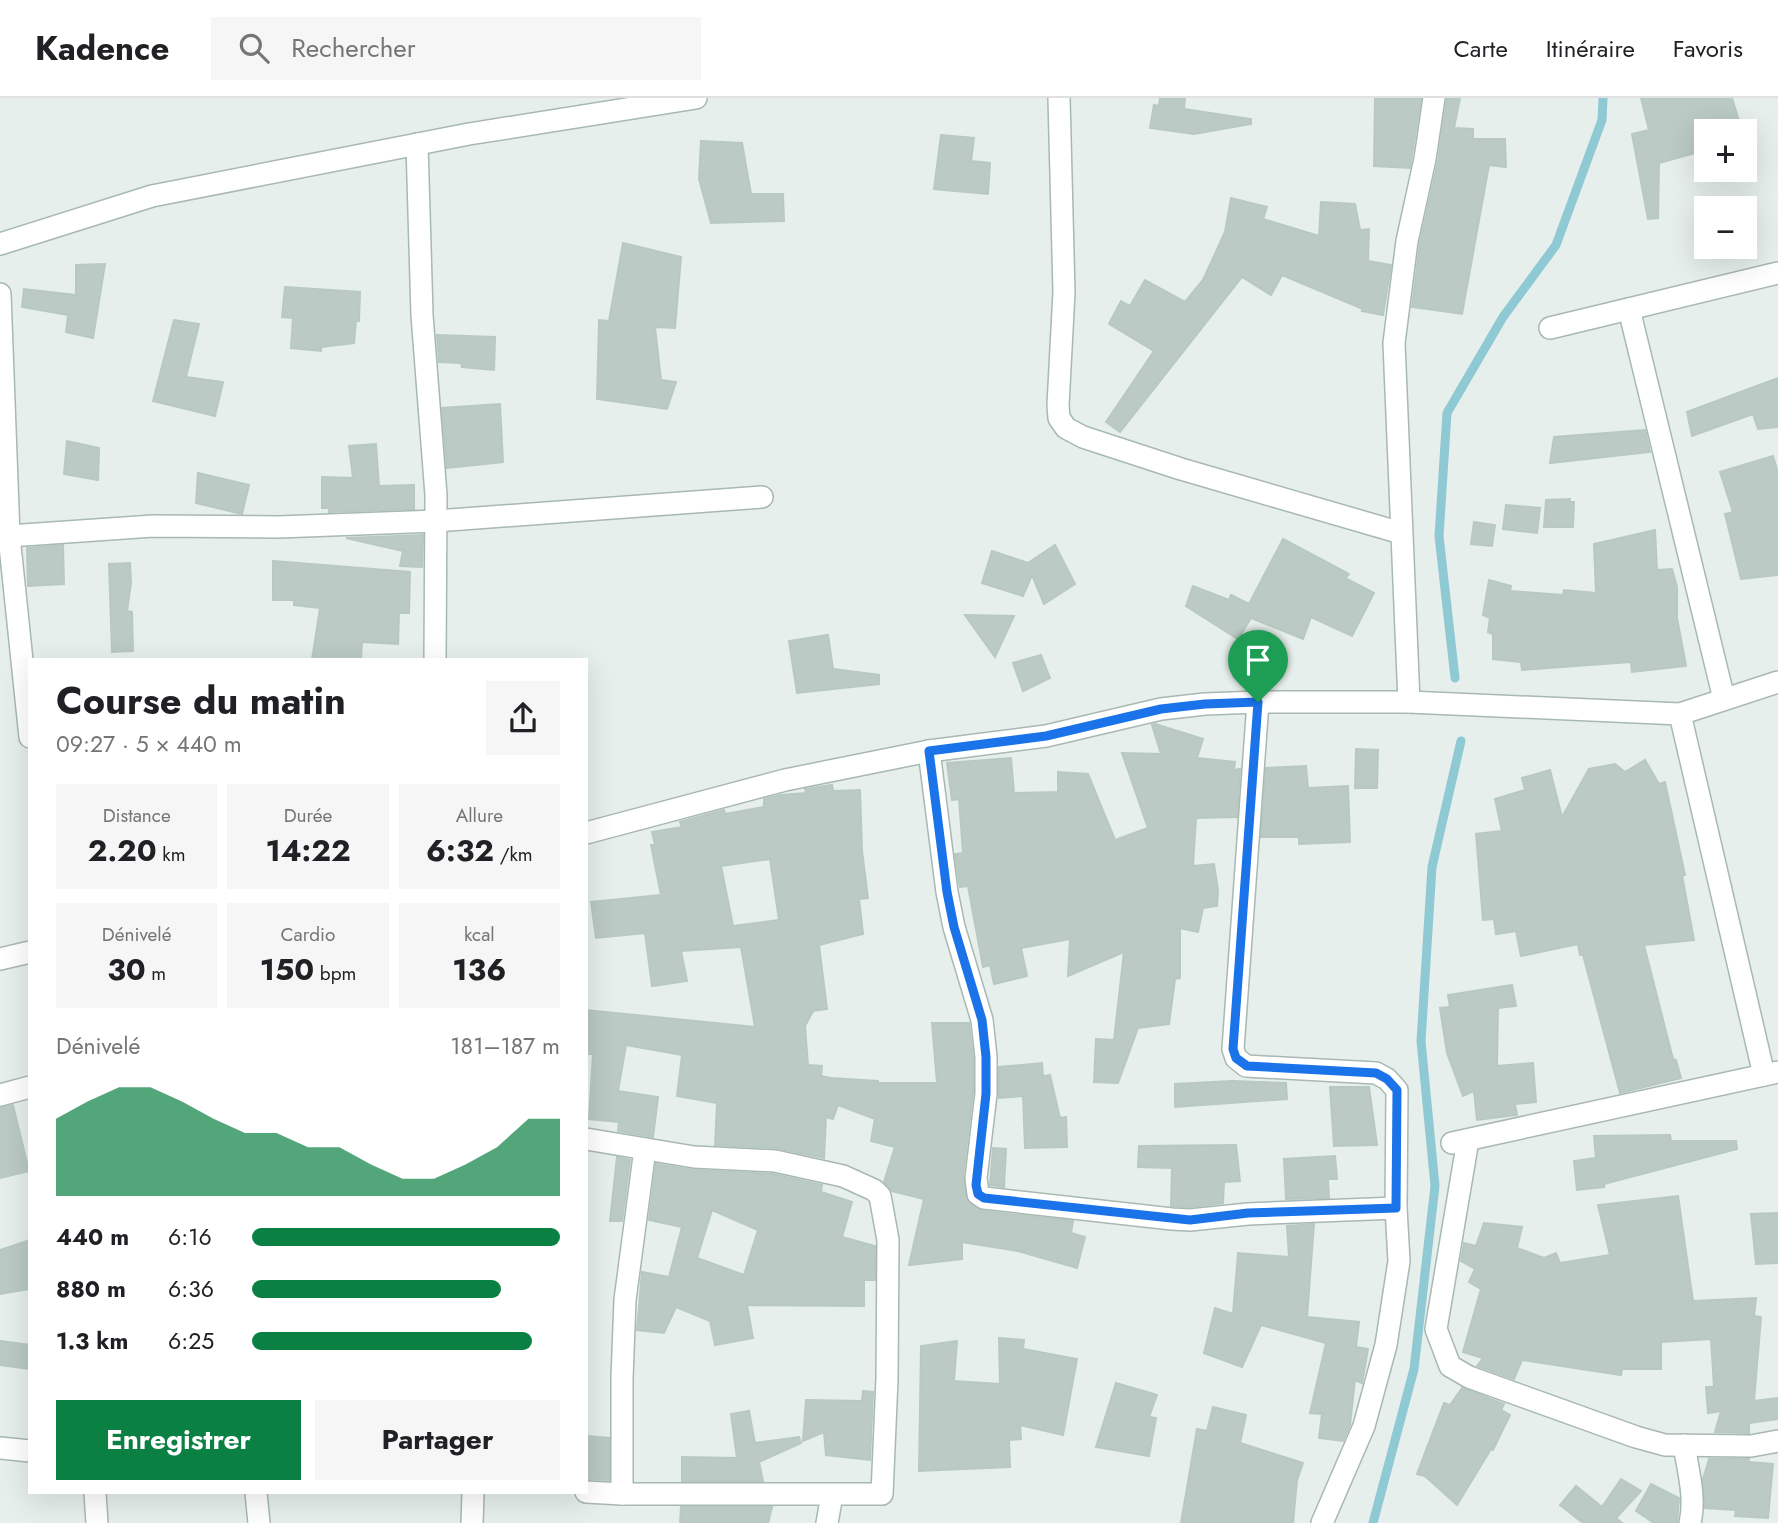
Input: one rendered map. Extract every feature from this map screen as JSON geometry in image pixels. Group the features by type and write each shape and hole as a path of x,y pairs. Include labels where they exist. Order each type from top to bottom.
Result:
{"street":[{"path":"0,244 152,196 417,144 696,98"},
{"path":"1059,98 1058,144 1064,292 1058,405 1059,418 1066,428 1083,437 1181,469 1401,533"},
{"path":"1409,702 1394,343 1407,241 1425,159 1434,98"},
{"path":"417,144 422,315 436,495 435,658"},
{"path":"1550,328 1778,273"},
{"path":"0,294 9,536 28,718"},
{"path":"1629,309 1724,699"},
{"path":"9,536 153,526 279,527 436,521 762,497"},
{"path":"588,831 785,780 929,751 1046,736 1161,709 1258,702 1409,702 1587,712 1680,714 1778,682"},
{"path":"1258,702 1233,1049 1236,1058 1247,1066 1376,1073 1387,1079 1397,1090 1396,1208 1399,1261 1386,1345 1364,1426 1322,1523"},
{"path":"1680,714 1771,1073 1460,1142 1436,1329 1450,1366 1469,1377 1636,1437 1665,1446 1751,1446 1778,1441"},
{"path":"929,751 947,892 954,927 982,1020 986,1057 983,1131 976,1178 978,1194 984,1198 1190,1220 1248,1213 1396,1208"},
{"path":"0,960 28,953"},
{"path":"0,1095 28,1088"},
{"path":"588,1139 694,1157 775,1161 843,1176 874,1190 880,1196 888,1240 882,1494 588,1492"},
{"path":"622,1494 625,1300 645,1149"},
{"path":"1684,1445 1691,1486 1690,1523"},
{"path":"0,1448 28,1451"},
{"path":"96,1494 97,1523"},
{"path":"256,1494 259,1523"},
{"path":"472,1523 473,1494"},
{"path":"827,1523 832,1495"}],"building":[{"path":"1160,98 1185,98 1184,109 1251,119 1251,124 1194,134 1150,128 1154,105 1159,106"},
{"path":"1375,98 1421,98 1410,168 1374,166"},
{"path":"1447,98 1460,98 1454,128 1473,129 1473,139 1505,139 1506,167 1489,165 1462,314 1412,307 1420,243 1438,161"},
{"path":"1641,98 1732,98 1738,119 1694,119 1694,153 1659,163 1658,218 1648,219 1632,134 1649,130"},
{"path":"941,135 974,138 971,161 990,163 988,194 934,189"},
{"path":"701,141 742,143 751,194 783,194 784,221 711,223 699,179"},
{"path":"1231,198 1267,207 1263,219 1319,236 1321,202 1355,204 1360,230 1369,229 1368,261 1391,265 1383,315 1362,311 1363,309 1282,275 1271,295 1242,277 1120,432 1106,422 1154,351 1109,324 1121,301 1130,306 1145,280 1185,302 1203,280 1225,232"},
{"path":"623,243 681,257 675,328 655,327 661,380 676,382 667,409 597,399 599,320 609,321"},
{"path":"105,264 93,338 66,332 68,315 22,307 24,289 76,295 76,265"},
{"path":"285,287 360,292 359,321 356,321 354,343 321,347 321,351 291,348 293,318 282,317"},
{"path":"174,320 199,324 186,377 223,382 215,416 153,401"},
{"path":"437,335 495,337 494,370 462,367 461,363 439,362"},
{"path":"1778,378 1778,427 1758,429 1753,414 1692,436 1687,412"},
{"path":"500,404 503,462 447,468 442,408"},
{"path":"1645,430 1650,452 1550,463 1554,437"},
{"path":"67,441 99,448 98,480 64,474"},
{"path":"376,444 379,486 414,485 414,509 329,512 329,508 322,508 322,477 353,478 349,446"},
{"path":"1773,456 1778,473 1778,575 1741,579 1725,514 1733,512 1720,472"},
{"path":"198,473 249,485 242,514 196,503"},
{"path":"1570,499 1569,502 1574,502 1573,527 1544,527 1546,500"},
{"path":"1506,505 1540,508 1537,533 1503,529"},
{"path":"1474,522 1495,525 1492,546 1471,544"},
{"path":"1655,530 1657,570 1672,569 1677,587 1677,618 1686,666 1632,672 1631,662 1522,670 1521,662 1493,659 1493,634 1488,632 1490,618 1483,615 1489,580 1511,586 1510,591 1563,595 1564,590 1596,593 1594,544"},
{"path":"423,535 422,567 400,566 403,551 346,538"},
{"path":"1283,539 1349,574 1345,578 1374,593 1352,636 1311,617 1303,639 1251,618 1238,639 1186,606 1193,586 1229,600 1231,595 1249,604"},
{"path":"63,545 64,584 28,586 27,548"},
{"path":"1055,545 1075,584 1044,604 1032,575 1023,596 982,583 992,551 1028,563"},
{"path":"273,561 410,572 409,613 399,613 398,644 362,642 361,658 312,658 320,608 294,605 294,600 273,600"},
{"path":"130,563 131,583 127,611 132,612 133,651 112,652 109,564"},
{"path":"965,615 1014,616 995,657"},
{"path":"828,635 833,669 879,675 879,684 797,693 789,641"},
{"path":"1041,655 1050,678 1023,691 1013,663"},
{"path":"1152,725 1203,739 1197,758 1235,762 1234,770 1240,769 1237,817 1196,818 1193,866 1214,864 1218,890 1217,906 1203,908 1198,932 1180,928 1180,978 1175,979 1169,1024 1138,1028 1118,1083 1094,1082 1096,1039 1114,1040 1124,952 1068,976 1070,939 1021,948 1027,976 994,984 990,965 983,967 968,886 960,887 955,854 963,853 959,799 952,800 947,763 1011,758 1014,793 1058,792 1058,772 1088,774 1115,840 1148,828 1122,753 1161,754"},
{"path":"1356,749 1378,750 1377,788 1355,788"},
{"path":"1645,760 1659,784 1665,782 1685,875 1682,875 1694,940 1644,945 1673,1059 1676,1060 1681,1078 1620,1093 1578,944 1521,956 1516,931 1496,934 1494,919 1483,920 1476,834 1502,831 1495,799 1525,790 1522,778 1550,770 1562,817 1589,769 1615,764 1625,772"},
{"path":"1306,766 1308,788 1348,786 1350,842 1299,844 1299,837 1261,837 1266,768"},
{"path":"832,785 833,791 860,790 862,851 868,898 859,899 863,934 819,945 827,1009 813,1011 805,1026 808,1065 822,1066 821,1076 831,1078 878,1083 937,1083 932,1023 969,1023 973,1093 963,1176 967,1200 983,1211 1073,1221 1071,1233 1085,1237 1077,1268 1018,1251 962,1242 962,1259 909,1265 924,1199 892,1191 884,1182 895,1147 871,1141 875,1119 838,1105 833,1119 826,1117 824,1158 776,1148 715,1145 717,1103 677,1096 682,1055 626,1045 618,1091 658,1097 653,1137 618,1131 619,1122 589,1119 593,1054 588,1054 588,1010 755,1027 741,947 681,951 687,981 652,986 645,933 596,938 591,902 661,895 651,845 655,845 652,832 682,827 680,822 724,810 725,814 764,807 764,799 806,793 805,789","holes":["770,859 779,920 733,926 721,866"]},
{"path":"1512,985 1516,1006 1498,1008 1497,1066 1533,1063 1536,1102 1515,1104 1517,1115 1477,1120 1474,1091 1463,1096 1447,1053 1440,1008 1450,1007 1448,995"},
{"path":"1042,1063 1043,1076 1050,1075 1060,1118 1066,1117 1067,1147 1025,1148 1023,1096 999,1098 999,1067"},
{"path":"1232,1081 1286,1083 1287,1099 1175,1107 1175,1084"},
{"path":"1330,1087 1369,1087 1377,1145 1334,1146"},
{"path":"13,1105 28,1171 0,1178 0,1108"},
{"path":"1670,1135 1671,1141 1736,1141 1737,1149 1604,1184 1604,1187 1577,1190 1574,1161 1596,1158 1594,1136"},
{"path":"1236,1145 1240,1181 1224,1182 1223,1203 1171,1206 1172,1168 1138,1167 1139,1146"},
{"path":"993,1148 1006,1149 1004,1187 990,1185"},
{"path":"1335,1156 1337,1179 1328,1179 1329,1198 1286,1199 1284,1159"},
{"path":"617,1157 630,1160 622,1221 610,1221"},
{"path":"656,1164 693,1170 773,1174 822,1185 821,1192 852,1202 842,1237 875,1246 875,1280 864,1280 864,1306 747,1305 753,1338 715,1345 710,1321 676,1307 664,1333 637,1330 642,1272 669,1277 682,1227 649,1220","holes":["712,1210 758,1230 744,1275 697,1258"]},
{"path":"1678,1196 1693,1301 1756,1298 1754,1316 1761,1317 1754,1401 1778,1398 1778,1419 1749,1423 1749,1433 1715,1432 1721,1411 1708,1413 1706,1387 1714,1387 1711,1339 1661,1342 1661,1369 1622,1369 1621,1375 1522,1360 1514,1379 1477,1366 1483,1358 1463,1352 1481,1289 1469,1282 1475,1269 1461,1261 1464,1243 1476,1246 1484,1223 1522,1227 1517,1248 1544,1258 1556,1253 1560,1263 1610,1255 1598,1205"},
{"path":"1778,1213 1778,1263 1756,1264 1751,1214"},
{"path":"1314,1224 1307,1317 1359,1322 1356,1347 1368,1349 1362,1383 1355,1380 1350,1425 1343,1441 1319,1438 1322,1414 1310,1413 1326,1343 1261,1325 1242,1367 1204,1353 1215,1308 1233,1314 1238,1253 1289,1257 1287,1226"},
{"path":"28,1241 28,1289 0,1294 0,1250"},
{"path":"999,1338 1024,1340 1023,1349 1077,1359 1063,1435 1020,1425 1021,1439 1009,1440 1010,1467 919,1471 921,1346 957,1341 954,1381 1000,1384"},
{"path":"0,1341 28,1345 28,1369 0,1365"},
{"path":"1116,1383 1157,1395 1149,1417 1156,1418 1149,1456 1096,1447"},
{"path":"1462,1388 1504,1404 1501,1410 1510,1415 1493,1450 1491,1449 1457,1505 1425,1476 1417,1474 1444,1403 1450,1405"},
{"path":"863,1391 873,1392 870,1460 826,1455 824,1432 803,1441 806,1400 862,1401"},
{"path":"1213,1407 1246,1415 1240,1443 1303,1463 1297,1480 1293,1523 1181,1523 1197,1429 1207,1431"},
{"path":"749,1411 755,1443 799,1437 801,1443 759,1462 763,1481 682,1481 682,1457 737,1458 731,1414"},
{"path":"588,1436 609,1438 609,1480 588,1479"},
{"path":"1709,1459 1749,1459 1748,1462 1773,1464 1768,1518 1735,1516 1736,1510 1705,1508 1703,1479"},
{"path":"1621,1479 1641,1491 1616,1518 1622,1523 1583,1523 1560,1505 1576,1486 1602,1507"},
{"path":"1651,1484 1679,1498 1677,1523 1654,1523 1636,1511"},
{"path":"681,1507 772,1507 768,1523 680,1523"}],"waterway":[{"path":"1455,678 1439,536 1447,413 1503,317 1556,245 1602,120 1603,98"},
{"path":"1373,1523 1414,1369 1435,1186 1421,1041 1432,867 1461,741"}],"route":[{"path":"1258,702 1233,1049 1236,1058 1247,1066 1376,1073 1387,1079 1397,1090 1396,1208 1248,1213 1190,1220 984,1198 978,1194 976,1185 986,1094 982,1020 954,927 947,892 929,751 1046,736 1161,709 1258,702"}]}
